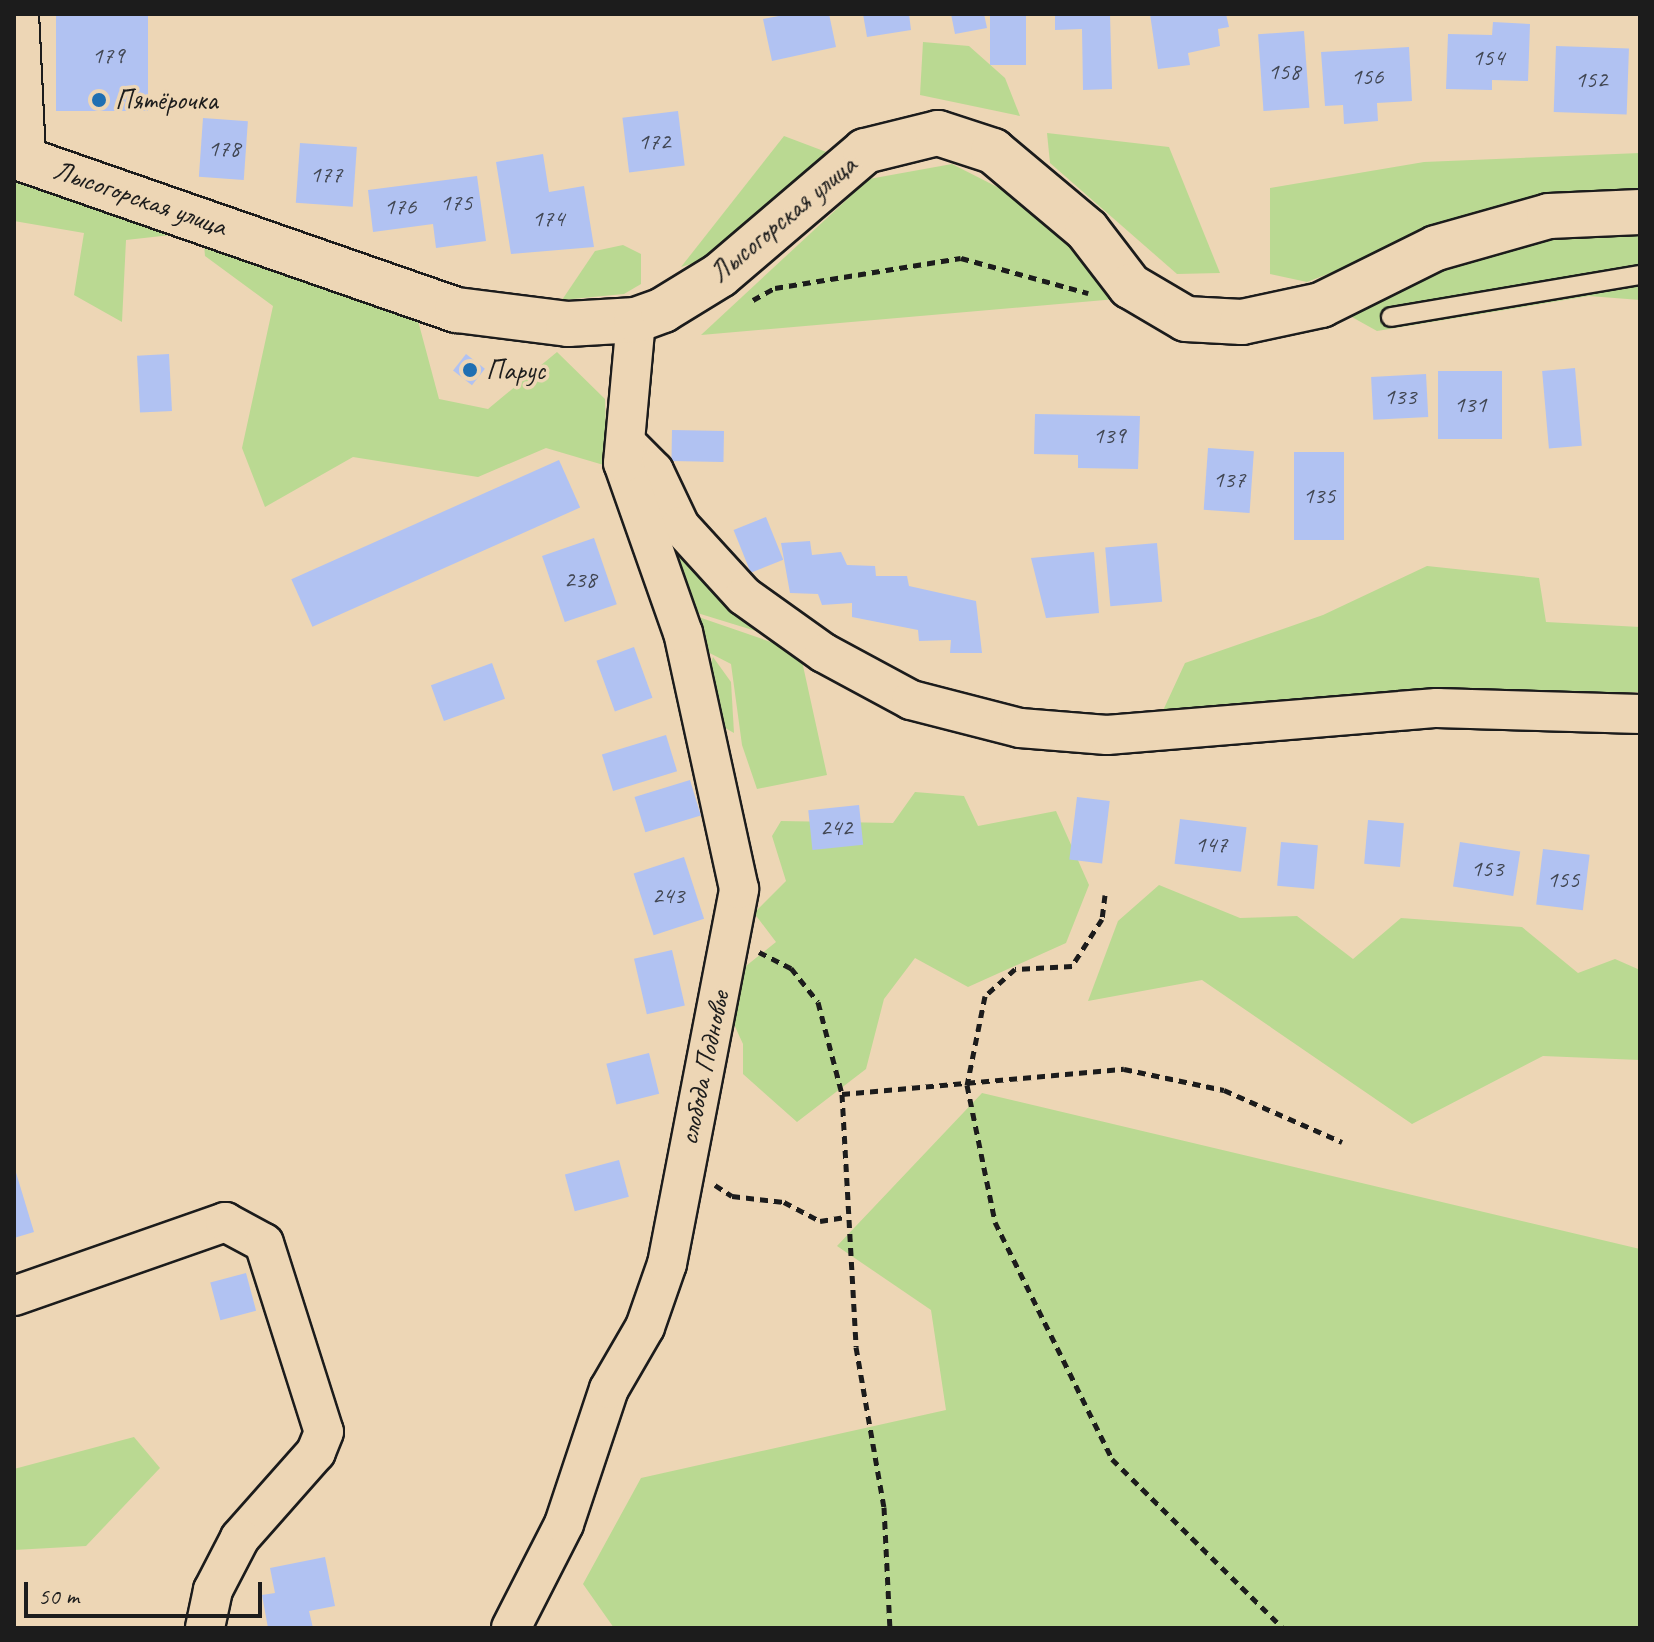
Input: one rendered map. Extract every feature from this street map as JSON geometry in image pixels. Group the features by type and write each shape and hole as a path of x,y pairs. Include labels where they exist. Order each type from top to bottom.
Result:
{"street":[{"path":"16,14 18,157"},
{"name":"Лысогорская улица","path":"18,157 457,310 568,324 636,320 720,275 865,151 938,133 993,151 1087,230 1130,286 1186,319 1242,322 1321,305 1436,248 1549,216 1640,212"},
{"path":"636,320 628,465 654,471 680,526 744,596 824,653 911,700 1020,728 1107,735 1437,708 1640,714"},
{"name":"слобода Подновье","path":"511,1628 564,1524 609,1389 645,1327 667,1264 733,939 739,889 731,837 683,633 628,465"},
{"path":"14,1296 225,1222 264,1243 324,1432 316,1452 240,1538 213,1590 205,1628"}],"lane":[{"path":"1391,317 1640,275"}],"path":[{"path":"747,303 775,288 961,258 1103,297"},
{"path":"1105,895 1102,919 1072,966 1015,969 985,996 967,1085 995,1222 1112,1459 1283,1628"},
{"path":"733,939 791,968 818,1002 842,1094 844,1217 856,1347 884,1507 890,1628"},
{"path":"842,1094 1124,1069 1224,1090 1342,1142"},
{"path":"684,1174 732,1196 784,1202 820,1221 844,1217"}],"green space":[{"path":"923,42 969,46 1005,78 1020,116 920,95"},
{"path":"1047,133 1169,147 1220,273 1177,274 1050,163"},
{"path":"784,136 837,156 726,253 681,267"},
{"path":"1640,153 1640,198 1437,232 1307,282 1270,274 1270,188 1424,162"},
{"path":"952,164 1015,196 1128,298 701,335 869,179"},
{"path":"14,173 180,234 126,240 122,322 74,295 84,233 14,221"},
{"path":"1640,229 1640,300 1589,296 1377,331 1341,311 1385,289 1547,238"},
{"path":"203,234 413,302 439,399 488,409 557,352 605,399 607,466 546,448 478,477 353,457 265,507 242,448 273,306 205,256"},
{"path":"623,245 641,254 641,284 624,294 562,300 595,251"},
{"path":"652,476 766,634 681,608"},
{"path":"1427,566 1539,578 1546,622 1640,627 1640,692 1160,717 1185,663 1323,615"},
{"path":"684,612 800,652 827,775 757,789 742,745 731,664 694,645"},
{"path":"713,657 731,682 734,733 720,725 705,681"},
{"path":"915,792 964,796 978,826 1056,811 1089,885 1066,943 968,987 915,958 884,999 866,1069 797,1122 743,1074 743,1044 732,1020 746,966 776,942 754,913 786,881 772,836 781,821 893,823"},
{"path":"1159,885 1240,918 1297,916 1353,959 1401,918 1522,927 1578,973 1615,959 1640,970 1640,1060 1543,1056 1412,1124 1202,980 1088,1001 1118,921"},
{"path":"982,1093 1640,1249 1640,1628 614,1628 583,1584 641,1478 946,1410 931,1310 837,1246"},
{"path":"134,1437 160,1468 86,1546 14,1550 14,1469"}],"building":[{"path":"56,14 148,14 148,111 56,111"},
{"path":"789,14 829,14 836,47 772,61 763,19"},
{"path":"863,14 909,14 911,30 867,37"},
{"path":"951,14 984,14 987,28 955,34"},
{"path":"990,14 1026,14 1026,65 990,65"},
{"path":"1055,14 1110,14 1112,89 1083,90 1082,29 1055,30"},
{"path":"1150,14 1226,14 1229,27 1218,29 1220,46 1188,53 1190,65 1158,69"},
{"path":"1493,22 1530,24 1528,81 1492,80 1492,90 1446,89 1448,34 1492,35"},
{"path":"1304,31 1309,108 1263,111 1258,34"},
{"path":"1556,46 1629,49 1627,115 1554,112"},
{"path":"1409,47 1412,101 1377,103 1378,121 1344,124 1343,105 1325,106 1321,52"},
{"path":"678,111 685,166 629,172 622,118"},
{"path":"203,118 248,121 244,180 199,177"},
{"path":"300,143 357,147 353,207 296,203"},
{"path":"543,154 549,192 584,186 594,247 511,254 496,162"},
{"path":"477,176 486,241 436,248 433,224 373,232 368,190"},
{"path":"169,354 172,411 140,413 137,356"},
{"name":"Парус","path":"466,354 485,369 472,385 453,371"},
{"path":"1575,368 1582,446 1549,449 1542,371"},
{"path":"1438,371 1502,371 1502,439 1438,439"},
{"path":"1426,374 1428,417 1373,420 1371,377"},
{"path":"1035,414 1140,416 1138,469 1078,468 1078,455 1034,454"},
{"path":"672,430 724,431 723,462 671,461"},
{"path":"1208,448 1254,451 1250,513 1204,510"},
{"path":"1294,452 1344,452 1344,540 1294,540"},
{"path":"559,460 580,508 312,627 291,579"},
{"path":"766,517 783,560 751,573 734,530"},
{"path":"594,538 617,604 565,622 542,556"},
{"path":"810,541 812,555 841,552 847,565 875,566 876,576 907,576 909,586 976,601 982,653 950,653 951,640 919,641 918,630 852,617 852,603 822,605 818,594 790,593 781,543"},
{"path":"1157,543 1162,602 1110,606 1105,548"},
{"path":"1094,552 1099,613 1046,618 1031,558"},
{"path":"634,647 652,698 615,711 596,661"},
{"path":"492,663 505,699 444,721 431,685"},
{"path":"666,735 677,771 613,791 602,755"},
{"path":"690,780 701,815 645,832 635,797"},
{"path":"1077,797 1110,801 1102,864 1069,860"},
{"path":"859,805 863,845 812,850 808,810"},
{"path":"1180,819 1247,827 1241,872 1175,864"},
{"path":"1368,820 1404,823 1400,867 1364,864"},
{"path":"1281,842 1318,845 1314,889 1277,886"},
{"path":"1460,842 1520,852 1513,896 1453,886"},
{"path":"1543,849 1590,855 1583,910 1536,905"},
{"path":"684,857 704,919 654,935 634,873"},
{"path":"672,950 685,1006 647,1014 634,959"},
{"path":"649,1053 659,1094 616,1104 606,1064"},
{"path":"619,1160 629,1197 575,1211 565,1174"},
{"path":"14,1166 34,1232 14,1238"},
{"path":"246,1273 256,1311 220,1320 210,1283"},
{"path":"325,1557 335,1606 309,1611 313,1628 268,1628 262,1595 275,1593 270,1568"}],"place":[{"name":"Пятёрочка","path":"99,100"},
{"name":"Парус","path":"470,370"}]}
